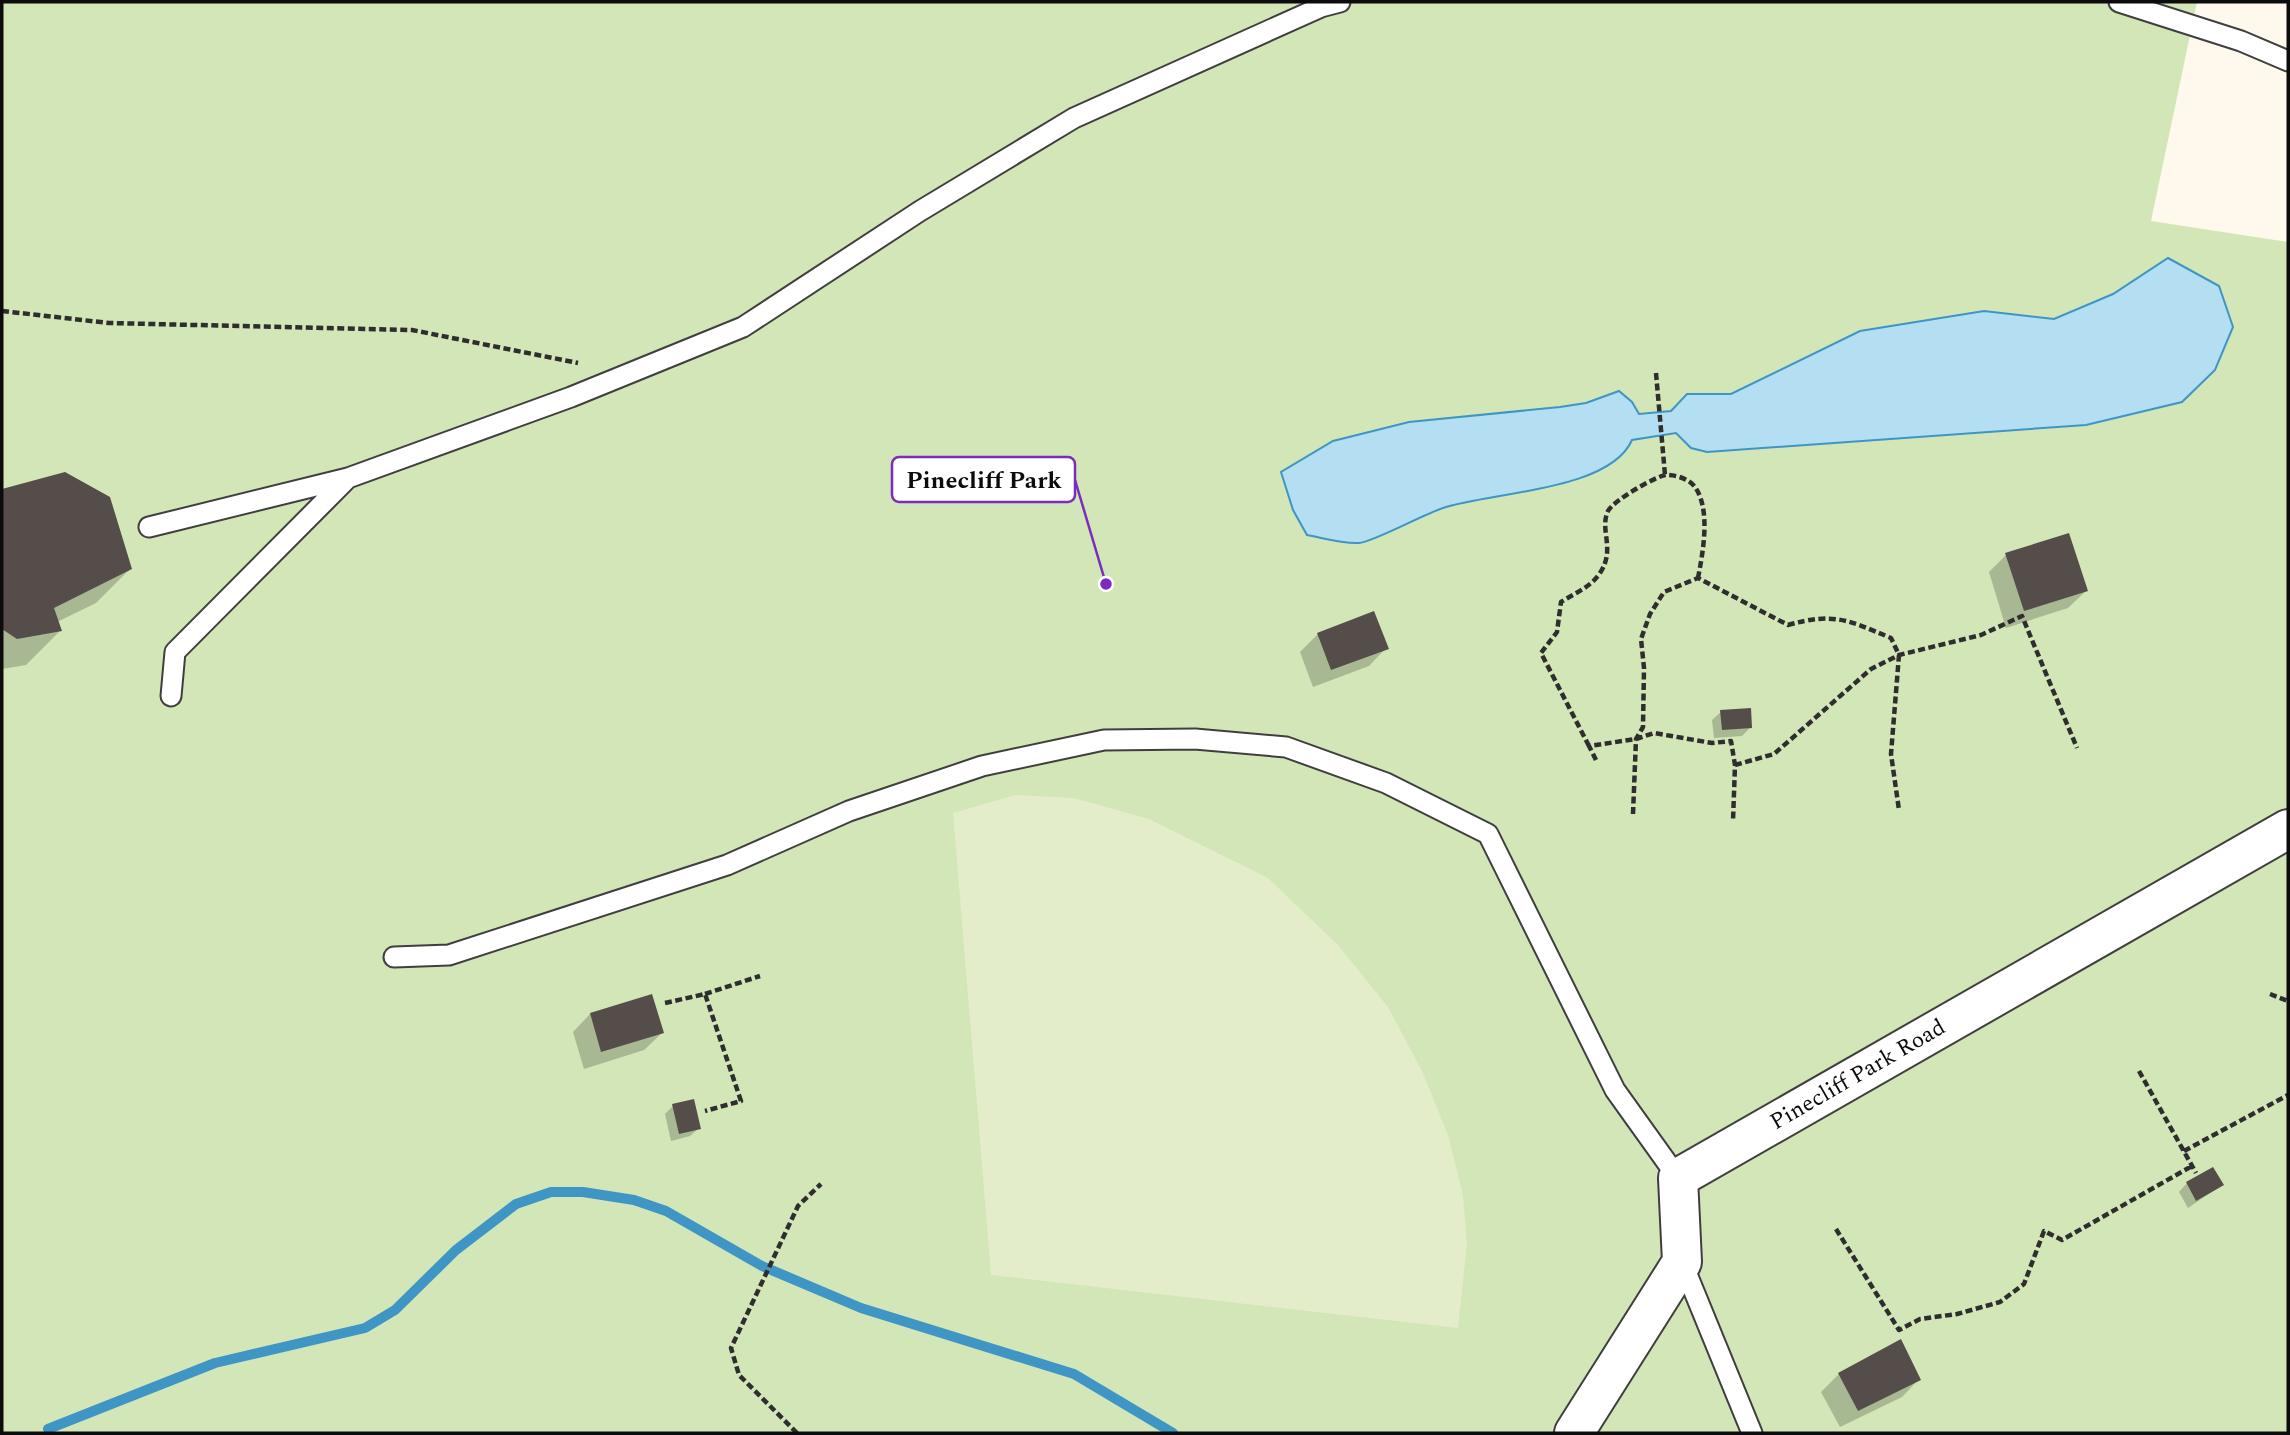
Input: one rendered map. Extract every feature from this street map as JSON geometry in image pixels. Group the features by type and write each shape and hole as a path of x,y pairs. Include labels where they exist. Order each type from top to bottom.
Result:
{"street":[{"name":"Pinecliff Park Road","path":"1678,1178 2288,829"},
{"path":"1574,1433 1682,1262 1678,1178"}],"lane":[{"path":"149,527 348,478 627,374 744,327 920,211 1074,118 1309,12 1340,2"},
{"path":"2119,2 2242,41 2288,61"},
{"path":"171,696 175,652 348,478"},
{"path":"394,957 449,956 727,865 849,811 982,766 1104,740 1195,739 1286,747 1385,783 1488,834 1615,1090 1678,1178"},
{"path":"1682,1262 1752,1433"}],"path":[{"path":"2,311 109,323 412,330 627,374"},
{"path":"1656,373 1665,475"},
{"path":"1596,760 1541,653 1557,632 1561,602 1591,584 1602,571 1609,542 1604,524 1607,512 1615,501 1629,491 1665,475 1688,479 1697,490 1704,534 1698,578"},
{"path":"1633,814 1636,739 1643,727 1644,668 1641,639 1650,614 1664,592 1698,578 1788,625 1817,617 1843,619 1891,638 1899,655 1891,754 1899,810"},
{"path":"1735,765 1774,754 1871,669 1899,655 1981,635 2022,616 2077,748"},
{"path":"1589,746 1636,739 1654,733 1698,742 1731,741 1735,765 1733,821"},
{"path":"665,1003 705,994 760,976"},
{"path":"705,994 741,1101 705,1111"},
{"path":"2270,994 2288,1001"},
{"path":"2139,1071 2196,1173"},
{"path":"2184,1151 2288,1095"},
{"path":"1836,1229 1899,1330 1920,1319 1957,1314 2000,1302 2024,1284 2044,1231 2062,1240 2192,1166"},
{"path":"797,1433 739,1375 731,1348 798,1206 821,1184"}],"green space":[{"path":"2,2 2197,2 2151,221 2288,242 2288,1430 2283,1433 2,1433"},
{"path":"1015,795 1074,798 1149,819 1268,878 1338,945 1388,1007 1422,1071 1448,1135 1463,1196 1467,1243 1458,1328 991,1275 953,813"}],"water":[{"path":"2168,258 2219,286 2233,327 2215,370 2182,402 2086,425 1707,452 1691,448 1676,433 1632,440 1620,457 1600,470 1575,480 1443,508 1359,543 1307,535 1293,510 1281,472 1333,441 1409,422 1560,407 1586,403 1619,391 1632,402 1639,414 1671,411 1687,394 1731,394 1860,331 1984,311 2054,319 2113,294"}],"building":[{"path":"65,472 110,497 132,569 54,608 62,631 17,639 2,629 2,489"},
{"path":"2069,533 2088,591 2024,611 2005,553"},
{"path":"1374,611 1389,649 1331,670 1317,633"},
{"path":"1751,708 1752,728 1722,730 1720,710"},
{"path":"652,994 664,1033 601,1052 590,1013"},
{"path":"694,1099 701,1129 679,1134 672,1104"},
{"path":"2213,1167 2224,1185 2196,1201 2186,1182"},
{"path":"1901,1339 1921,1380 1858,1411 1838,1373"}],"waterway":[{"path":"48,1429 215,1363 365,1328 395,1310 456,1250 516,1204 551,1192 583,1192 634,1200 666,1211 762,1266 861,1308 1074,1374 1173,1433"}],"place":[{"name":"Pinecliff Park","path":"1106,584"}]}
